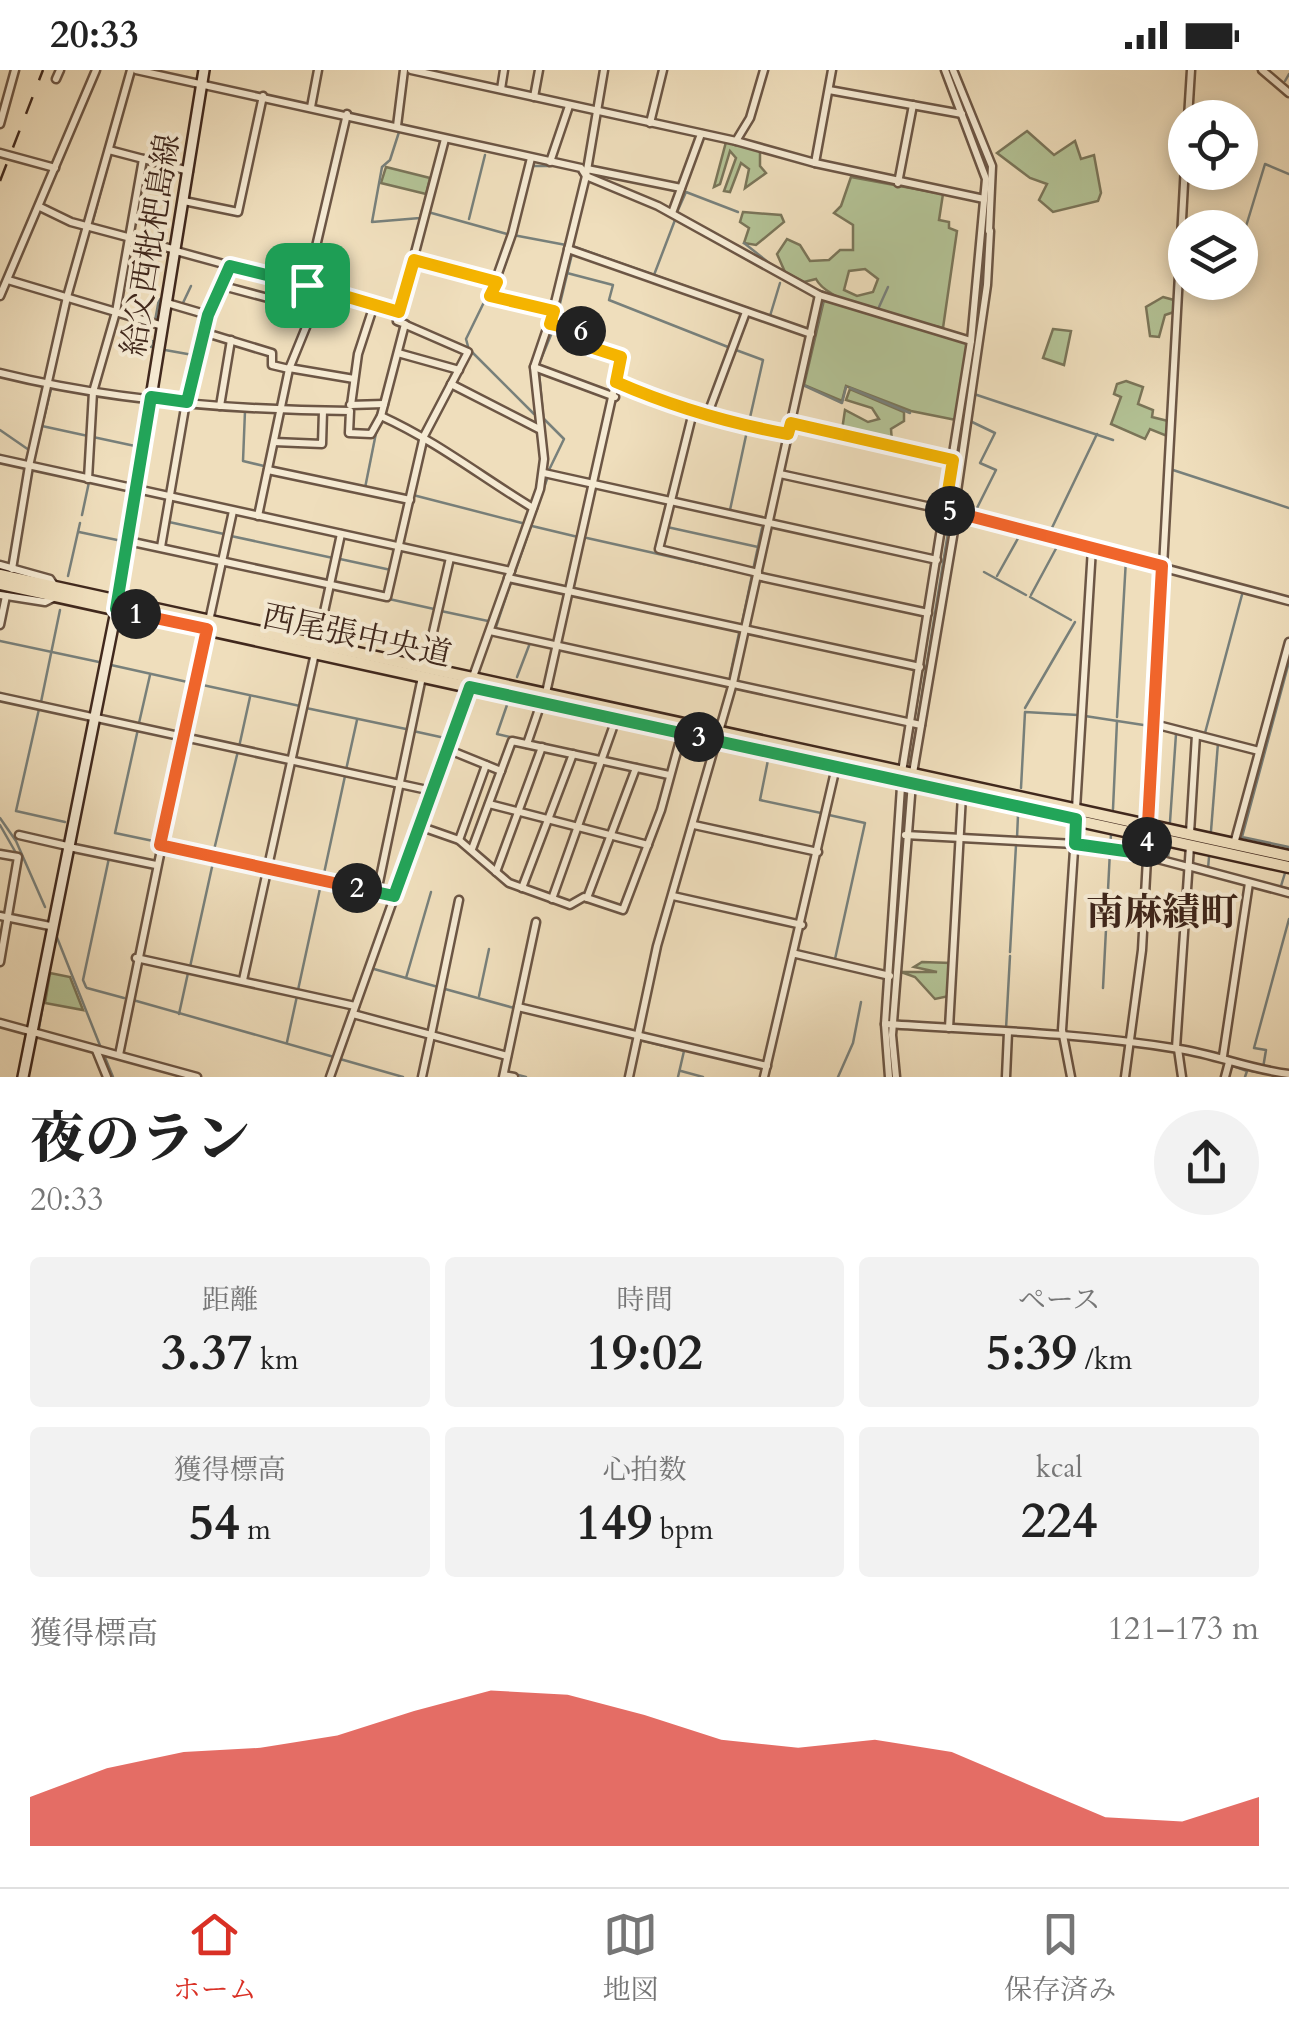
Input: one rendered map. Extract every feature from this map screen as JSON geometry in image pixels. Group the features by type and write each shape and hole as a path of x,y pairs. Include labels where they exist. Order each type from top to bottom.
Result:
{"main road":[{"name":"給父西枇杷島線","path":"23,1077 50,926 117,605 204,70"},
{"name":"西尾張中央道","path":"0,576 56,592"},
{"name":"西尾張中央道","path":"0,584 117,605 1190,840 1289,856"},
{"name":"西尾張中央道","path":"544,698 682,734 719,736 836,766 908,777 962,794 1076,814"},
{"name":"西尾張中央道","path":"1233,849 1289,867"}],"street":[{"path":"0,124 15,70"},
{"path":"56,80 60,70"},
{"path":"0,296 96,70"},
{"path":"12,569 29,466 68,297 133,70 347,114 585,171 681,188"},
{"path":"311,106 318,70"},
{"path":"397,126 408,70 736,142 898,184 984,199"},
{"path":"468,82 469,70"},
{"path":"502,89 504,70"},
{"path":"534,97 539,70"},
{"path":"330,1077 544,473 534,367 554,311 600,111 604,70"},
{"path":"650,123 664,70"},
{"path":"736,142 750,118 764,70"},
{"path":"815,163 832,70"},
{"path":"889,1025 910,722 937,560 952,512 953,460 988,231 984,168 946,70"},
{"path":"892,1077 890,976 908,777 921,725 987,285 992,166 954,70"},
{"path":"1189,100 1190,70"},
{"path":"1262,70 1288,88"},
{"path":"830,90 963,114"},
{"path":"184,200 238,212 263,96"},
{"path":"898,184 912,105"},
{"path":"550,162 568,106"},
{"path":"307,285 347,114"},
{"path":"672,213 701,134"},
{"path":"128,540 386,597 424,436 466,349 397,321 445,139"},
{"path":"110,150 190,171"},
{"path":"0,153 55,168"},
{"path":"531,158 490,296 554,311"},
{"path":"88,479 94,392 116,312 143,159"},
{"path":"585,171 672,213 819,295 970,341"},
{"path":"1125,1077 1142,950 1184,190"},
{"path":"40,207 129,238 399,312"},
{"path":"568,249 811,334"},
{"path":"414,260 497,282"},
{"path":"161,548 202,332 230,266"},
{"path":"8,280 163,326"},
{"path":"223,286 326,313 334,294"},
{"path":"630,1077 673,896 733,683 819,295"},
{"path":"167,302 208,315"},
{"path":"374,305 354,378 349,433 371,434 381,416 405,325"},
{"path":"258,516 289,368 313,310"},
{"path":"707,416 746,312"},
{"path":"526,744 544,698 557,645 614,396 619,354 587,346 587,332 550,324"},
{"path":"202,332 272,353 272,366 354,378"},
{"path":"220,406 231,340"},
{"path":"398,353 458,370"},
{"path":"534,367 614,396"},
{"path":"0,373 94,392 220,406 323,410 384,404"},
{"path":"616,382 707,416 788,434"},
{"path":"451,384 540,430"},
{"path":"274,442 322,444 323,410"},
{"path":"694,412 669,500 662,552 928,614"},
{"path":"381,416 424,436 533,508"},
{"path":"791,423 953,460"},
{"path":"0,459 450,558 568,591 920,667"},
{"path":"268,470 410,500"},
{"path":"544,473 937,560"},
{"path":"780,474 952,512 1289,601"},
{"path":"119,1054 136,958 234,511"},
{"path":"243,980 341,534"},
{"path":"1071,1077 1063,1035 1092,548"},
{"path":"377,892 450,558"},
{"path":"0,566 50,579 56,592 44,602 3,595 0,625"},
{"path":"490,631 921,725"},
{"path":"1226,876 1289,642"},
{"path":"0,697 432,790"},
{"path":"552,898 616,719"},
{"path":"1154,724 1259,751"},
{"path":"419,826 460,840 496,872 522,888 570,905 587,898 623,910 648,845 682,734"},
{"path":"1182,1077 1177,1048 1196,735"},
{"path":"472,849 512,741 669,775"},
{"path":"496,872 542,748"},
{"path":"447,749 501,771"},
{"path":"522,888 573,754"},
{"path":"460,840 486,765"},
{"path":"764,1077 796,954 836,766"},
{"path":"587,898 636,768"},
{"path":"949,1028 962,794"},
{"path":"489,804 648,845"},
{"path":"694,825 818,852"},
{"path":"905,835 1075,844 1146,854 1289,894"},
{"path":"19,836 156,865"},
{"path":"160,845 394,896"},
{"path":"0,854 18,857 4,917 0,962"},
{"path":"1225,1077 1250,883"},
{"path":"673,896 802,925"},
{"path":"422,1077 460,900"},
{"path":"4,917 50,926"},
{"path":"514,1077 504,1076 536,922"},
{"path":"796,954 890,976"},
{"path":"136,958 243,980 508,1056"},
{"path":"518,1007 767,1066"},
{"path":"0,1022 197,1077"},
{"path":"889,1025 1130,1042 1177,1048 1288,1074"},
{"path":"1006,1077 1008,1032"},
{"path":"100,1050 107,1077"}],"green space":[{"path":"1027,131 1054,155 1075,141 1081,159 1094,155 1101,193 1098,201 1053,212 1039,200 1047,184 1030,178 997,153"},
{"path":"726,142 760,150 760,166 766,173 745,188 749,169 741,163 730,192 724,191 736,158 730,151 720,184 714,187"},
{"path":"386,167 430,178 426,194 381,183"},
{"path":"851,177 943,194 939,220 949,222 949,228 957,231 943,328 854,304 837,297 816,279 804,282 785,272 777,254 787,239 800,245 810,261 829,260 840,250 853,250 853,225 834,213 841,206","holes":["865,269 878,279 873,292 857,296 844,290 849,271"]},
{"path":"743,212 781,215 784,222 756,245 744,243 749,228 740,222"},
{"path":"1163,297 1174,300 1174,312 1165,315 1159,337 1150,336 1146,307"},
{"path":"824,300 967,343 956,420 911,411 846,386 842,401 804,385"},
{"path":"1053,329 1071,331 1064,365 1043,358"},
{"path":"1126,381 1143,387 1138,404 1153,410 1152,417 1168,421 1167,436 1150,429 1145,439 1111,424 1121,397 1114,394 1117,384"},
{"path":"850,389 904,412 904,421 891,429 892,442 842,430 845,410 868,422 879,419 872,408 846,400"},
{"path":"922,962 951,963 949,996 935,999 915,977 901,972 937,972 914,967"},
{"path":"50,973 70,977 83,1010 45,1003"}],"waterway":[{"path":"950,70 989,171"},
{"path":"1285,81 1289,74"},
{"path":"113,148 129,89"},
{"path":"399,132 390,160 382,167 372,222 420,218 422,210"},
{"path":"92,224 111,154"},
{"path":"469,219 485,155"},
{"path":"1251,210 1265,164 1289,174"},
{"path":"532,166 549,166"},
{"path":"981,193 982,180"},
{"path":"678,210 686,192 738,212"},
{"path":"428,212 507,234"},
{"path":"654,275 675,220"},
{"path":"84,248 89,231"},
{"path":"953,501 986,232"},
{"path":"513,235 566,245"},
{"path":"496,292 513,241"},
{"path":"744,243 773,266"},
{"path":"575,247 753,310"},
{"path":"556,320 572,254"},
{"path":"567,273 613,285 609,300 728,347"},
{"path":"770,316 780,283"},
{"path":"182,305 191,286"},
{"path":"879,307 888,287"},
{"path":"815,289 831,295"},
{"path":"469,350 466,339 488,294"},
{"path":"155,321 159,299"},
{"path":"823,300 803,385 842,403 846,387"},
{"path":"541,359 553,330"},
{"path":"151,347 152,341"},
{"path":"165,350 193,355 186,391"},
{"path":"736,350 763,360 749,422"},
{"path":"472,352 534,414"},
{"path":"539,372 543,415"},
{"path":"850,388 910,413"},
{"path":"35,455 51,389"},
{"path":"974,394 1113,440"},
{"path":"218,409 228,410"},
{"path":"245,411 243,461 264,466"},
{"path":"544,419 564,439 549,470"},
{"path":"970,421 995,433 980,463 996,470 974,514"},
{"path":"42,426 88,436"},
{"path":"0,430 29,450"},
{"path":"730,510 747,431"},
{"path":"365,488 376,433"},
{"path":"1049,534 1097,434"},
{"path":"93,437 135,446"},
{"path":"31,469 47,473"},
{"path":"1173,470 1289,508"},
{"path":"54,474 64,476"},
{"path":"514,575 547,479"},
{"path":"82,515 89,482"},
{"path":"413,495 522,523"},
{"path":"918,718 951,514"},
{"path":"169,522 224,534"},
{"path":"68,576 80,523"},
{"path":"532,526 578,537"},
{"path":"667,527 758,547"},
{"path":"753,570 762,528"},
{"path":"79,532 122,541"},
{"path":"997,576 1021,533"},
{"path":"231,536 333,558"},
{"path":"587,538 752,575 742,623"},
{"path":"1031,595 1059,543"},
{"path":"340,559 391,570"},
{"path":"1117,717 1126,559"},
{"path":"390,598 396,571"},
{"path":"984,572 1026,595"},
{"path":"496,627 511,582"},
{"path":"1205,733 1243,591"},
{"path":"1030,597 1071,620"},
{"path":"389,599 434,609"},
{"path":"41,702 60,610"},
{"path":"441,611 488,621"},
{"path":"1025,708 1075,622"},
{"path":"730,676 739,633"},
{"path":"0,641 99,662"},
{"path":"517,677 530,643"},
{"path":"1289,662 1242,837 1289,847"},
{"path":"627,664 728,686"},
{"path":"111,665 192,683"},
{"path":"139,723 150,675"},
{"path":"198,684 300,706"},
{"path":"738,689 906,725"},
{"path":"239,747 250,697"},
{"path":"507,705 497,734 523,740"},
{"path":"306,708 406,729"},
{"path":"39,709 16,811 65,822"},
{"path":"1021,788 1025,712 1078,715"},
{"path":"1085,716 1150,726 1146,786"},
{"path":"346,770 357,720"},
{"path":"1113,809 1117,721"},
{"path":"138,729 115,833 158,842"},
{"path":"413,731 445,738"},
{"path":"910,764 916,731"},
{"path":"1170,822 1176,734"},
{"path":"533,742 596,756"},
{"path":"1211,831 1218,743"},
{"path":"213,854 238,751"},
{"path":"608,758 626,762"},
{"path":"768,760 760,800 821,813"},
{"path":"631,763 641,766"},
{"path":"323,878 345,776"},
{"path":"903,825 907,791"},
{"path":"829,815 865,823 835,959"},
{"path":"1017,838 1018,815"},
{"path":"0,818 16,841 45,907"},
{"path":"0,825 16,853"},
{"path":"1110,847 1111,835"},
{"path":"898,926 902,839"},
{"path":"1010,952 1016,845"},
{"path":"1168,859 1169,848"},
{"path":"1103,988 1110,851"},
{"path":"1208,869 1209,857"},
{"path":"86,987 83,980 109,858"},
{"path":"190,967 214,858"},
{"path":"1281,886 1285,873"},
{"path":"298,990 321,884"},
{"path":"406,978 431,892"},
{"path":"1263,1068 1266,1050 1254,1048 1289,919"},
{"path":"56,935 101,1048"},
{"path":"479,996 489,949"},
{"path":"641,1035 660,949"},
{"path":"1006,1029 1010,956"},
{"path":"374,969 438,987"},
{"path":"179,1014 188,973"},
{"path":"260,982 352,1002"},
{"path":"43,1000 46,983"},
{"path":"87,988 124,998"},
{"path":"445,989 514,1008"},
{"path":"287,1042 297,996"},
{"path":"133,1000 334,1057"},
{"path":"838,1077 853,1043 861,1002"},
{"path":"39,1028 43,1005"},
{"path":"589,1027 633,1038"},
{"path":"640,1040 684,1051 678,1077"},
{"path":"104,1055 113,1077"},
{"path":"340,1059 403,1077"},
{"path":"1233,1066 1247,1071 1245,1077"},
{"path":"681,1071 703,1077"},
{"path":"1251,1071 1269,1074"},
{"path":"507,1072 526,1077"}],"railway":[{"path":"0,181 43,70"}],"district":[{"name":"南麻績町","path":"1162,913"}],"route":[{"path":"414,260 497,282 490,296 554,311 550,324 587,332 587,346 619,354 616,382 666,404 721,421 788,434 791,423 953,460 945,510 1162,566 1146,854 1075,844 1076,819 470,687 394,896 160,845 207,629 116,609 151,397 187,402 195,355 230,266 307,285 399,312 414,260"}]}
